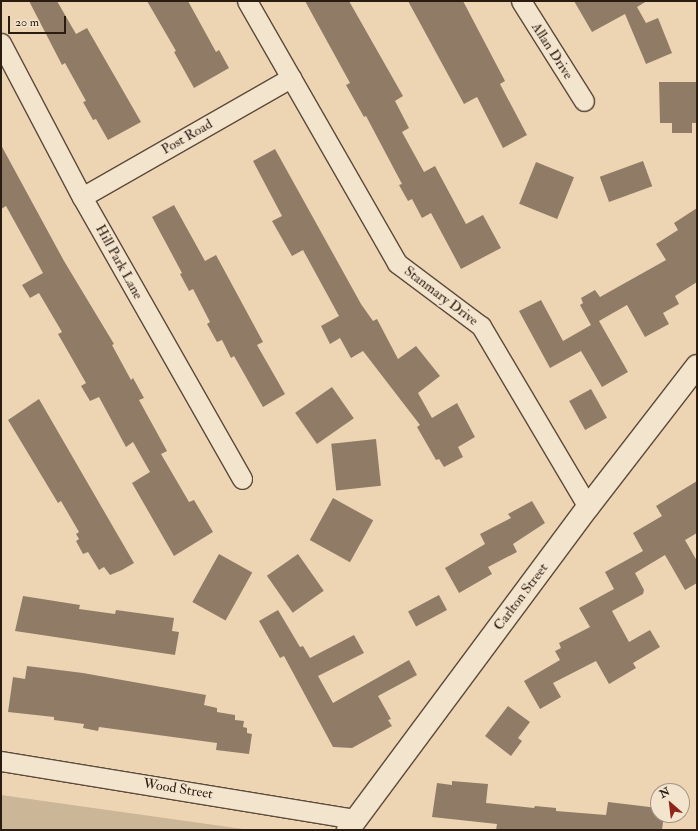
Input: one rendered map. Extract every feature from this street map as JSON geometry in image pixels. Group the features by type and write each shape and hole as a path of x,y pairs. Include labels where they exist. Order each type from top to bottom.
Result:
{"main road":[{"name":"Carlton Street","path":"352,824 588,507 697,366"}],"street":[{"name":"Stanmary Drive","path":"247,1 398,263 481,326 588,507"},
{"name":"Allan Drive","path":"521,1 584,101"},
{"name":"Hill Park Lane","path":"1,43 82,196 242,479"},
{"name":"Post Road","path":"82,196 291,78"},
{"name":"Wood Street","path":"1,761 352,824"}],"shaded area":[{"path":"1,795 250,830 1,830"}],"building":[{"path":"29,1 57,1 76,34 87,28 141,122 108,140 96,119 93,120 83,102 86,101 65,63 62,65"},
{"path":"147,1 188,1 216,52 219,50 229,68 194,88 174,52 176,51"},
{"path":"305,1 349,1 403,96 395,101 409,128 402,132 424,172 435,166 466,224 483,215 501,248 461,269 431,213 422,218 412,199 408,201 399,185 402,184 366,116 364,117 346,85 350,83"},
{"path":"408,1 463,1 505,81 500,84 527,135 503,148 477,97 464,104"},
{"path":"574,1 647,1 637,7 646,23 658,18 672,53 646,64 625,14 592,32"},
{"path":"659,82 697,82 697,123 692,123 692,133 672,133 672,123 660,123"},
{"path":"1,145 64,261 114,344 112,345 131,380 133,378 144,398 139,400 167,451 161,454 189,502 194,500 213,532 174,556 132,483 150,472 133,442 126,447 99,397 90,401 81,386 86,383 58,334 62,332 39,293 30,298 22,285 43,273 6,206 1,209"},
{"path":"275,149 361,304 373,321 377,319 398,359 416,346 440,376 418,393 432,418 457,403 475,437 458,447 463,457 444,467 439,459 436,460 417,427 420,425 363,351 351,358 340,338 330,344 321,326 339,316 303,250 292,256 272,221 282,216 253,161"},
{"path":"643,161 652,186 609,202 600,177"},
{"path":"536,162 574,177 557,219 519,204"},
{"path":"174,205 205,261 216,255 263,342 257,345 285,394 263,407 234,356 231,358 222,340 217,342 207,324 210,322 193,289 189,291 180,274 182,273 152,217"},
{"path":"697,208 697,282 675,296 679,304 663,313 669,324 645,337 627,305 599,321 628,372 602,387 581,351 550,368 519,311 541,300 563,341 591,325 580,305 583,303 581,298 595,290 600,297 666,260 656,244 678,230 674,223"},
{"path":"332,387 354,418 317,444 295,413"},
{"path":"591,389 607,418 585,430 569,401"},
{"path":"39,399 134,563 122,570 110,575 104,567 99,570 88,552 83,554 76,541 79,539 76,534 79,532 61,501 58,503 8,420"},
{"path":"376,439 381,486 336,490 331,444"},
{"path":"697,481 697,533 685,540 697,561 697,583 685,590 665,555 635,573 644,590 643,594 612,611 629,642 650,630 660,647 633,663 636,668 609,684 596,661 553,683 561,697 540,709 524,681 560,660 555,651 561,648 559,643 590,627 579,608 614,589 605,572 643,551 633,533 662,516 656,506"},
{"path":"333,498 373,520 350,562 310,540"},
{"path":"532,501 545,523 513,544 517,552 488,567 492,574 459,593 445,568 485,544 480,534 511,518 508,514"},
{"path":"219,554 252,572 226,621 192,602"},
{"path":"298,554 324,591 293,613 267,576"},
{"path":"439,595 447,610 416,626 408,611"},
{"path":"23,596 80,605 79,609 115,614 116,610 174,618 172,631 179,632 175,655 15,631"},
{"path":"278,610 300,647 303,646 310,658 354,635 364,653 318,676 333,703 409,660 417,675 378,696 391,719 388,720 392,726 352,748 333,747 284,656 280,658 259,621"},
{"path":"27,666 83,673 206,695 204,705 217,708 217,712 235,715 235,720 244,721 243,727 247,728 247,733 252,734 249,754 216,750 217,743 99,727 98,731 83,728 84,724 54,720 54,717 8,712 13,677 25,679"},
{"path":"508,706 530,722 518,738 522,741 511,756 485,736"},
{"path":"452,781 488,784 486,803 534,808 535,806 556,808 556,811 606,815 608,802 650,807 650,823 663,823 662,830 496,830 497,824 432,817 437,783 452,785"}]}
